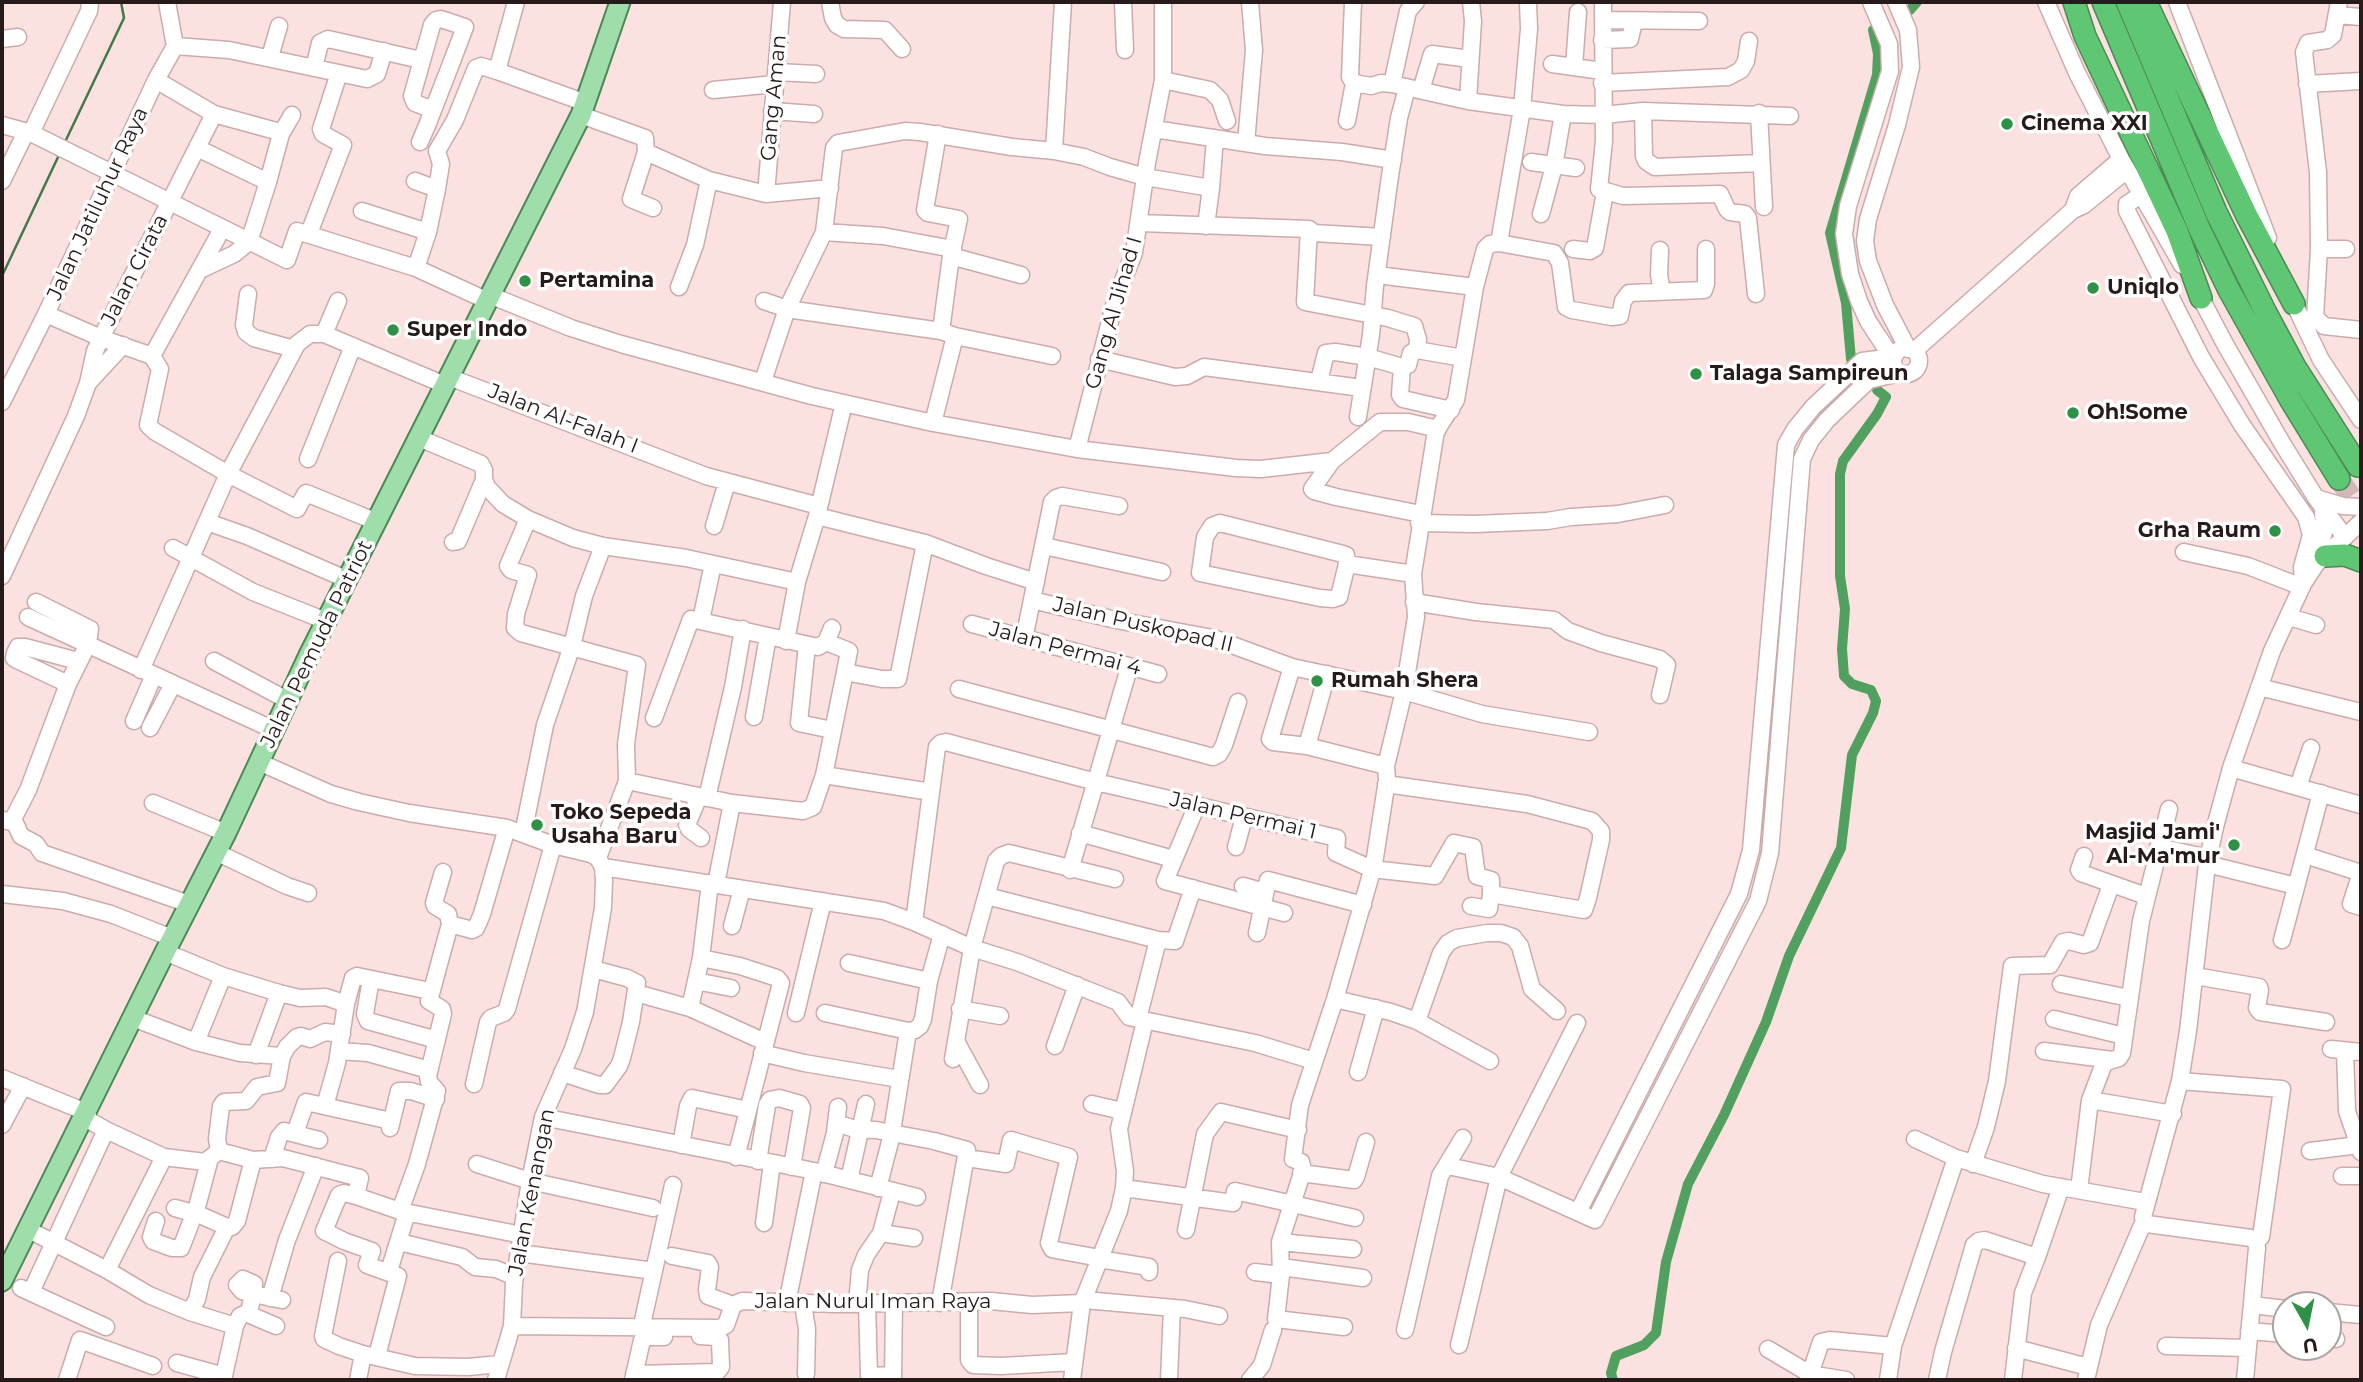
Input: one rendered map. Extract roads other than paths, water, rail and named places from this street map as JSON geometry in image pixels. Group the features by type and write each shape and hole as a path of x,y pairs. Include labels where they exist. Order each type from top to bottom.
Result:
{"highway":[{"path":"2074,2 2085,36 2177,231 2201,298"},
{"path":"2103,2 2217,266 2270,364 2339,479"},
{"path":"2127,2 2216,212 2266,313 2295,367 2358,466"},
{"path":"2146,2 2246,214 2294,304"},
{"path":"2320,560 2345,555 2361,559 2353,529"}],"main road":[{"name":"Jalan Pemuda Patriot","path":"2,1281 8,1254 27,1229 86,1112 226,833 326,621 584,109 620,2"}],"street":[{"path":"2,181 89,11 90,2"},
{"path":"167,2 175,46 214,48 270,57 368,79 373,78 379,71 384,51"},
{"path":"497,71 516,2"},
{"name":"Gang Aman","path":"766,194 782,2"},
{"path":"830,2 836,25 844,29 885,30 902,49"},
{"path":"1054,151 1063,2"},
{"path":"1123,2 1125,50"},
{"name":"Gang Al Jihad I","path":"1077,449 1116,298 1134,253 1140,223 1145,177 1163,80 1163,2"},
{"path":"1246,143 1254,50 1250,2"},
{"path":"1347,121 1354,83 1350,77 1353,2"},
{"path":"1358,418 1393,160 1406,87 1408,11 1416,2"},
{"path":"1468,101 1473,21 1471,2"},
{"path":"1499,243 1522,109 1529,29 1528,2"},
{"path":"1603,2 1604,141 1599,189 1623,196 1720,194 1730,212 1745,214 1748,218 1756,295"},
{"path":"1871,2 1889,44 1890,71 1848,206 1844,234 1850,274 1868,321 1887,350 1902,357"},
{"path":"1896,2 1908,30 1911,67 1897,125 1868,219 1865,242 1868,261 1902,357"},
{"path":"2046,2 2077,73 2124,164 2231,355 2319,503 2324,532 2320,560"},
{"path":"2177,2 2294,304 2321,360 2361,421"},
{"path":"2361,17 2338,8 2331,38 2312,41 2306,45 2304,52 2318,172 2319,249 2315,317 2324,326 2361,331"},
{"path":"1574,67 1578,12"},
{"path":"419,142 473,29 441,19 436,20 421,60 412,99 415,103 433,110"},
{"path":"1603,20 1699,21"},
{"path":"1602,40 1630,39 1634,21"},
{"path":"270,57 279,26"},
{"path":"314,68 318,46 324,39 421,60"},
{"path":"1552,64 1574,67 1602,77 1728,77 1741,70 1746,61 1749,41"},
{"name":"Jalan Jatiluhur Raya","path":"2,402 156,80 175,46"},
{"path":"1406,87 1433,54 1469,59"},
{"path":"416,268 428,232 437,189 441,164 437,151 455,120 476,68 481,66 644,137 646,152 631,199 653,208"},
{"path":"311,228 343,148 342,143 323,134 321,129 339,73"},
{"path":"713,90 776,78 816,74"},
{"path":"156,80 214,114 281,134"},
{"path":"1163,80 1210,90 1220,100 1227,121"},
{"path":"2307,84 2361,81"},
{"path":"1354,83 1371,86 1381,83 1468,101 1563,114 1603,115 1643,111 1790,116"},
{"path":"772,111 814,114"},
{"path":"1643,111 1644,156 1646,161 1655,167 1761,163"},
{"path":"1759,113 1764,207"},
{"name":"Jalan Cirata","path":"2,576 76,416 88,383 92,359 101,338 214,114"},
{"path":"1541,214 1554,166 1563,114"},
{"path":"202,269 228,258 249,242 281,134 292,115"},
{"path":"2,125 28,133 64,150 287,260 298,231 416,268 571,328 791,390 933,423 1077,449 1261,470 1332,461"},
{"path":"1154,129 1178,135 1393,160"},
{"path":"763,381 787,309 824,232 834,148 838,143 905,131 938,134 1012,147 1054,151 1084,157 1145,177 1212,188"},
{"path":"933,423 948,333 952,253 959,218 928,213 925,210 938,134"},
{"path":"1206,226 1212,188 1215,138"},
{"path":"197,148 268,182"},
{"path":"646,152 709,180 766,194 830,188"},
{"path":"1531,162 1576,168"},
{"path":"1448,1167 1499,1177 1595,1220 1758,901 1770,853 1802,459 1811,440 1827,420 1869,380 1902,357 2073,210 2084,205 2124,164"},
{"path":"678,287 695,245 709,180"},
{"path":"415,181 437,189"},
{"path":"1573,249 1590,251 1595,248 1605,192"},
{"path":"2141,195 2127,204 2127,211 2201,357 2242,425 2306,517 2311,534 2302,568 2302,586"},
{"path":"362,211 428,232"},
{"path":"1140,223 1309,229 1314,233 1382,237"},
{"path":"152,356 222,229"},
{"path":"1309,229 1305,302 1414,326 1418,340 1417,350"},
{"path":"824,232 883,236 952,253 1021,275"},
{"path":"1344,1326 1276,1319 1281,1271 1280,1242 1301,1173 1301,1162 1293,1159 1300,1105 1335,999 1372,869 1386,784 1386,766 1404,691 1416,617 1413,574 1420,518 1438,429 1456,400 1475,287 1485,249 1490,244 1499,243 1556,254 1560,263 1566,307 1616,317 1621,313 1623,301 1629,293 1704,290 1706,249"},
{"path":"2319,249 2346,250"},
{"path":"1660,250 1659,275 1662,291"},
{"path":"1377,275 1475,287"},
{"path":"248,294 244,326 246,332 254,338 294,349"},
{"path":"134,721 147,673 191,557 228,474 297,344 310,334 324,334 338,301"},
{"path":"764,302 787,309 948,333 1052,356"},
{"path":"46,314 152,356 160,374 148,425 154,431 228,474 297,509 306,493 377,523"},
{"name":"Jalan Al-Falah I","path":"324,334 727,482 925,543 1036,582"},
{"path":"88,383 123,345"},
{"path":"308,459 354,346"},
{"path":"1319,381 1326,353 1368,357 1402,367 1408,365 1411,353 1417,350 1463,358"},
{"path":"1578,1212 1740,894 1751,850 1786,445 1794,429 1812,407 1862,361 1902,357"},
{"path":"1099,359 1175,377 1187,376 1204,367 1362,387"},
{"path":"1402,367 1400,396 1403,399 1451,410"},
{"path":"786,641 797,582 818,511 844,403"},
{"path":"1438,429 1408,422 1380,422 1332,461 1313,486 1314,491 1420,518 1475,524 1618,514 1665,505"},
{"path":"419,438 481,464 484,470 484,480 458,541 453,542"},
{"path":"484,480 497,499 528,519 573,538 797,582"},
{"path":"713,526 727,482"},
{"path":"1024,639 1052,502 1062,496 1119,506"},
{"path":"2319,503 2361,507"},
{"path":"2016,1348 2087,1374 2099,1325 2144,1221 2145,1202 2173,1114 2180,1081 2208,861 2214,827 2231,768 2272,651 2302,586 2320,560 2353,529 2319,503"},
{"path":"528,519 508,566 511,570 528,575 516,614 515,628 521,633 637,666 626,744 627,780 600,862"},
{"path":"207,522 247,536 348,580"},
{"path":"1220,523 1343,554 1346,555 1347,564 1339,597 1333,599 1200,573 1205,537 1212,526 1220,523"},
{"path":"843,677 898,679 925,543"},
{"path":"450,924 472,930 481,919 515,831 545,725 572,646 584,596 603,546"},
{"path":"1044,546 1162,572"},
{"path":"173,548 253,592 326,621"},
{"path":"2184,552 2248,566 2302,586"},
{"path":"701,620 713,564"},
{"path":"1347,564 1413,574"},
{"name":"Jalan Puskopad II","path":"1032,600 1116,620 1230,642 1292,667 1404,691 1504,719 1589,732"},
{"path":"1413,602 1554,620 1568,631 1660,659 1667,665 1660,695"},
{"path":"32,610 88,644 274,730"},
{"path":"2289,617 2316,625"},
{"path":"627,780 732,803 808,810 813,807 824,775 849,651 829,635 820,647 691,619 654,719"},
{"name":"Jalan Permai 4","path":"972,624 1158,674"},
{"path":"701,838 687,825 703,797 733,687 743,629"},
{"path":"754,717 768,636"},
{"path":"88,644 68,684 28,790 7,820 18,827 21,836 36,844 42,853 189,904"},
{"path":"807,645 799,723 832,730"},
{"path":"68,684 17,660 14,658 15,653 18,647 25,647 78,661"},
{"path":"214,661 287,700"},
{"path":"1070,870 1129,667"},
{"path":"1292,667 1270,739 1273,742 1307,746 1386,766"},
{"path":"1307,746 1327,674"},
{"path":"150,728 173,684"},
{"path":"2259,687 2361,712"},
{"path":"959,689 1213,757 1219,754 1224,745 1238,702"},
{"name":"Jalan Permai 1","path":"931,792 937,747 946,742 1096,782 1337,838 1336,853 1372,869"},
{"path":"2298,787 2311,748"},
{"path":"259,762 359,802 515,831 553,845 591,854 600,862 742,889 884,911 972,948 1017,962 1118,1002 1129,1017 1255,1043 1314,1061"},
{"path":"2231,768 2361,805"},
{"path":"824,775 931,792 914,922"},
{"path":"1386,784 1557,810 1592,821 1600,828 1601,840 1596,866 1584,910 1491,894"},
{"path":"2282,940 2321,793"},
{"path":"153,803 226,833"},
{"path":"690,1008 713,883 732,803"},
{"path":"1197,805 1164,881 1193,888 1258,888 1363,905"},
{"path":"2079,1190 2090,1100 2103,1066 2121,1056 2146,896 2169,809"},
{"path":"1754,815 1773,816"},
{"path":"1236,847 1244,817"},
{"path":"1080,833 1173,859"},
{"path":"1372,869 1435,876 1454,842 1473,847 1478,876 1491,880 1491,894 1489,909 1471,906"},
{"path":"474,1084 486,1025 491,1018 502,1014 506,1009 553,845"},
{"path":"2158,847 2296,886"},
{"path":"216,852 308,893"},
{"path":"953,1059 972,948 996,861 1009,853 1115,879"},
{"path":"2305,855 2361,873 2351,904 2361,907"},
{"path":"2084,856 2080,872 2146,896"},
{"name":"Jalan Kenangan","path":"498,1372 512,1326 515,1277 543,1117 584,1018 603,908 600,862"},
{"path":"390,1271 436,1099 436,1088 429,1082 429,1070 442,1021 442,1009 429,1001 450,924 448,914 435,906 443,872"},
{"path":"1973,1164 1994,1096 2012,966 2050,965 2063,942 2084,945 2090,943 2111,885"},
{"path":"987,896 1158,940 1175,941 1193,888"},
{"path":"1258,888 1284,913"},
{"path":"1257,933 1258,888"},
{"path":"732,926 742,889"},
{"path":"2,894 64,901 111,914 223,976 300,998 326,997 346,1005 366,1008"},
{"path":"796,1013 823,901"},
{"path":"1417,1021 1441,953 1448,943 1457,938 1487,933 1501,933 1513,937 1520,946 1532,989 1558,1011"},
{"path":"825,1013 908,1031 915,1030 923,1019 929,981 942,934"},
{"path":"1072,1380 1084,1301 1119,1211 1124,1188 1125,1171 1119,1129 1158,940"},
{"path":"701,958 740,965 805,984"},
{"path":"849,963 929,981"},
{"path":"562,1073 605,1085 622,1058 637,983 593,968"},
{"path":"196,1042 223,976"},
{"path":"325,1106 353,978 356,976 430,991"},
{"path":"2195,976 2259,987 2257,1008 2260,1012 2326,1022"},
{"path":"736,1157 781,985 778,978"},
{"path":"371,979 365,1014 368,1021 437,1040"},
{"path":"696,981 731,988"},
{"path":"2061,984 2129,998"},
{"path":"1055,1046 1077,985"},
{"path":"256,1055 279,993"},
{"path":"636,993 690,1008 764,1047 804,1063 899,1079"},
{"path":"1335,999 1417,1021 1490,1061"},
{"path":"1358,1072 1376,1008"},
{"path":"960,1009 1000,1016"},
{"path":"133,1018 196,1042 256,1055 282,1056"},
{"path":"2054,1019 2124,1036"},
{"path":"1459,1345 1499,1177 1577,1023"},
{"path":"894,1304 893,1378 868,1375 860,1270 866,1255 881,1233 899,1079 908,1031"},
{"path":"156,1221 153,1241 181,1248 215,1155 221,1106 224,1102 246,1101 257,1087 276,1083 282,1056 297,1037 310,1039 325,1032 342,1034"},
{"path":"956,1041 980,1085"},
{"path":"339,1051 368,1053 429,1070"},
{"path":"2044,1051 2112,1060"},
{"path":"2311,1151 2359,1142 2346,1051"},
{"path":"2,1078 86,1112 90,1121 164,1157 205,1162 215,1155 253,1160 283,1158 360,1178 356,1196"},
{"path":"2180,1081 2280,1087 2283,1091 2261,1237 2256,1241"},
{"path":"2,1125 23,1086"},
{"path":"295,1133 306,1102 391,1125 399,1091 411,1091 436,1099"},
{"path":"681,1145 692,1098 748,1110"},
{"path":"764,1223 767,1105 770,1100 779,1098 800,1104 802,1108 792,1167"},
{"path":"2090,1100 2173,1114"},
{"path":"849,1180 866,1104"},
{"path":"1092,1104 1122,1111"},
{"path":"1186,1230 1205,1134 1220,1112 1298,1130"},
{"path":"806,1374 807,1329 795,1303 819,1172 837,1115 861,1129 941,1142 967,1150 940,1303"},
{"path":"543,1117 819,1172 917,1197"},
{"path":"106,1130 55,1243 26,1290 106,1327"},
{"path":"272,1159 284,1131 319,1140"},
{"path":"1405,1330 1440,1176 1448,1167 1463,1138"},
{"path":"1915,1139 1973,1164 2061,1187 2145,1202"},
{"path":"967,1158 1003,1166 1006,1164 1011,1140 1069,1157 1049,1243 1052,1249 1149,1267 1149,1272"},
{"path":"1301,1173 1354,1180 1366,1142"},
{"path":"107,1270 164,1157"},
{"path":"1888,1380 1892,1346 1956,1158"},
{"path":"175,1208 232,1227 237,1222 253,1160"},
{"path":"477,1164 530,1181 653,1208"},
{"path":"248,1314 253,1294 276,1299 279,1264 316,1166"},
{"path":"2342,1176 2361,1176"},
{"path":"641,1329 673,1185"},
{"path":"2013,1380 2023,1293 2061,1187"},
{"path":"1124,1188 1233,1203 1235,1191 1355,1218"},
{"path":"305,1194 335,1204"},
{"path":"358,1380 370,1355 398,1277 390,1271 367,1265 372,1251 324,1230 341,1194 356,1196 404,1212 522,1235"},
{"path":"2144,1221 2147,1224 2251,1238 2256,1241"},
{"path":"190,1312 195,1305 202,1277 227,1227"},
{"path":"27,1229 149,1295 235,1326"},
{"path":"881,1233 914,1238"},
{"path":"1937,1380 1974,1245 1985,1240 2037,1257"},
{"path":"2245,1380 2256,1241"},
{"path":"399,1242 462,1257 470,1261 472,1266 496,1269 515,1277"},
{"path":"1280,1242 1353,1249"},
{"path":"519,1252 654,1271"},
{"path":"672,1256 708,1263 708,1297 733,1305"},
{"path":"338,1261 324,1339 339,1346 415,1366 498,1372"},
{"path":"1255,1272 1281,1271 1363,1278"},
{"name":"Jalan Nurul Iman Raya","path":"512,1326 720,1328 726,1325 733,1305 743,1301 894,1304 991,1301 1032,1306 1084,1301 1185,1309 1219,1317"},
{"path":"969,1303 971,1380"},
{"path":"2252,1305 2272,1307"},
{"path":"1170,1380 1172,1308"},
{"path":"2342,1313 2361,1315"},
{"path":"177,1363 223,1378 235,1326 240,1316 248,1314 276,1326"},
{"path":"1250,1380 1264,1373 1273,1330"},
{"path":"2249,1331 2272,1333"},
{"path":"712,1336 720,1340 721,1367 717,1372 633,1377 640,1345 645,1338 712,1336"},
{"path":"67,1380 80,1340 153,1366"},
{"path":"1809,1377 1821,1342 1830,1340 1892,1346"},
{"path":"2166,1346 2248,1348"},
{"path":"1768,1349 1809,1377 1846,1380"},
{"path":"970,1363 1001,1366 1074,1362"}],"waterway":[{"path":"65,142 124,18 121,2"},
{"path":"1910,10 1917,2"},
{"path":"1851,359 1846,303 1830,233 1877,75 1878,54 1873,30 1878,27"},
{"path":"2,276 59,155"},
{"path":"1613,1380 1611,1373 1616,1356 1644,1345 1656,1333 1666,1262 1688,1184 1724,1115 1766,1022 1789,956 1841,848 1852,755 1873,713 1876,701 1871,690 1852,684 1844,676 1842,649 1845,609 1840,576 1840,474 1843,461 1886,397 1877,390"}],"tunnel":[{"path":"2339,479 2361,511"}],"place":[{"name":"Cinema XXI","path":"2007,124"},
{"name":"Pertamina","path":"525,281"},
{"name":"Uniqlo","path":"2093,288"},
{"name":"Super Indo","path":"393,330"},
{"name":"Talaga Sampireun","path":"1696,374"},
{"name":"Oh!Some","path":"2073,413"},
{"name":"Grha Raum","path":"2275,531"},
{"name":"Rumah Shera","path":"1317,681"},
{"name":"Toko Sepeda Usaha Baru","path":"537,825"},
{"name":"Masjid Jami' Al-Ma'mur","path":"2234,845"}]}
